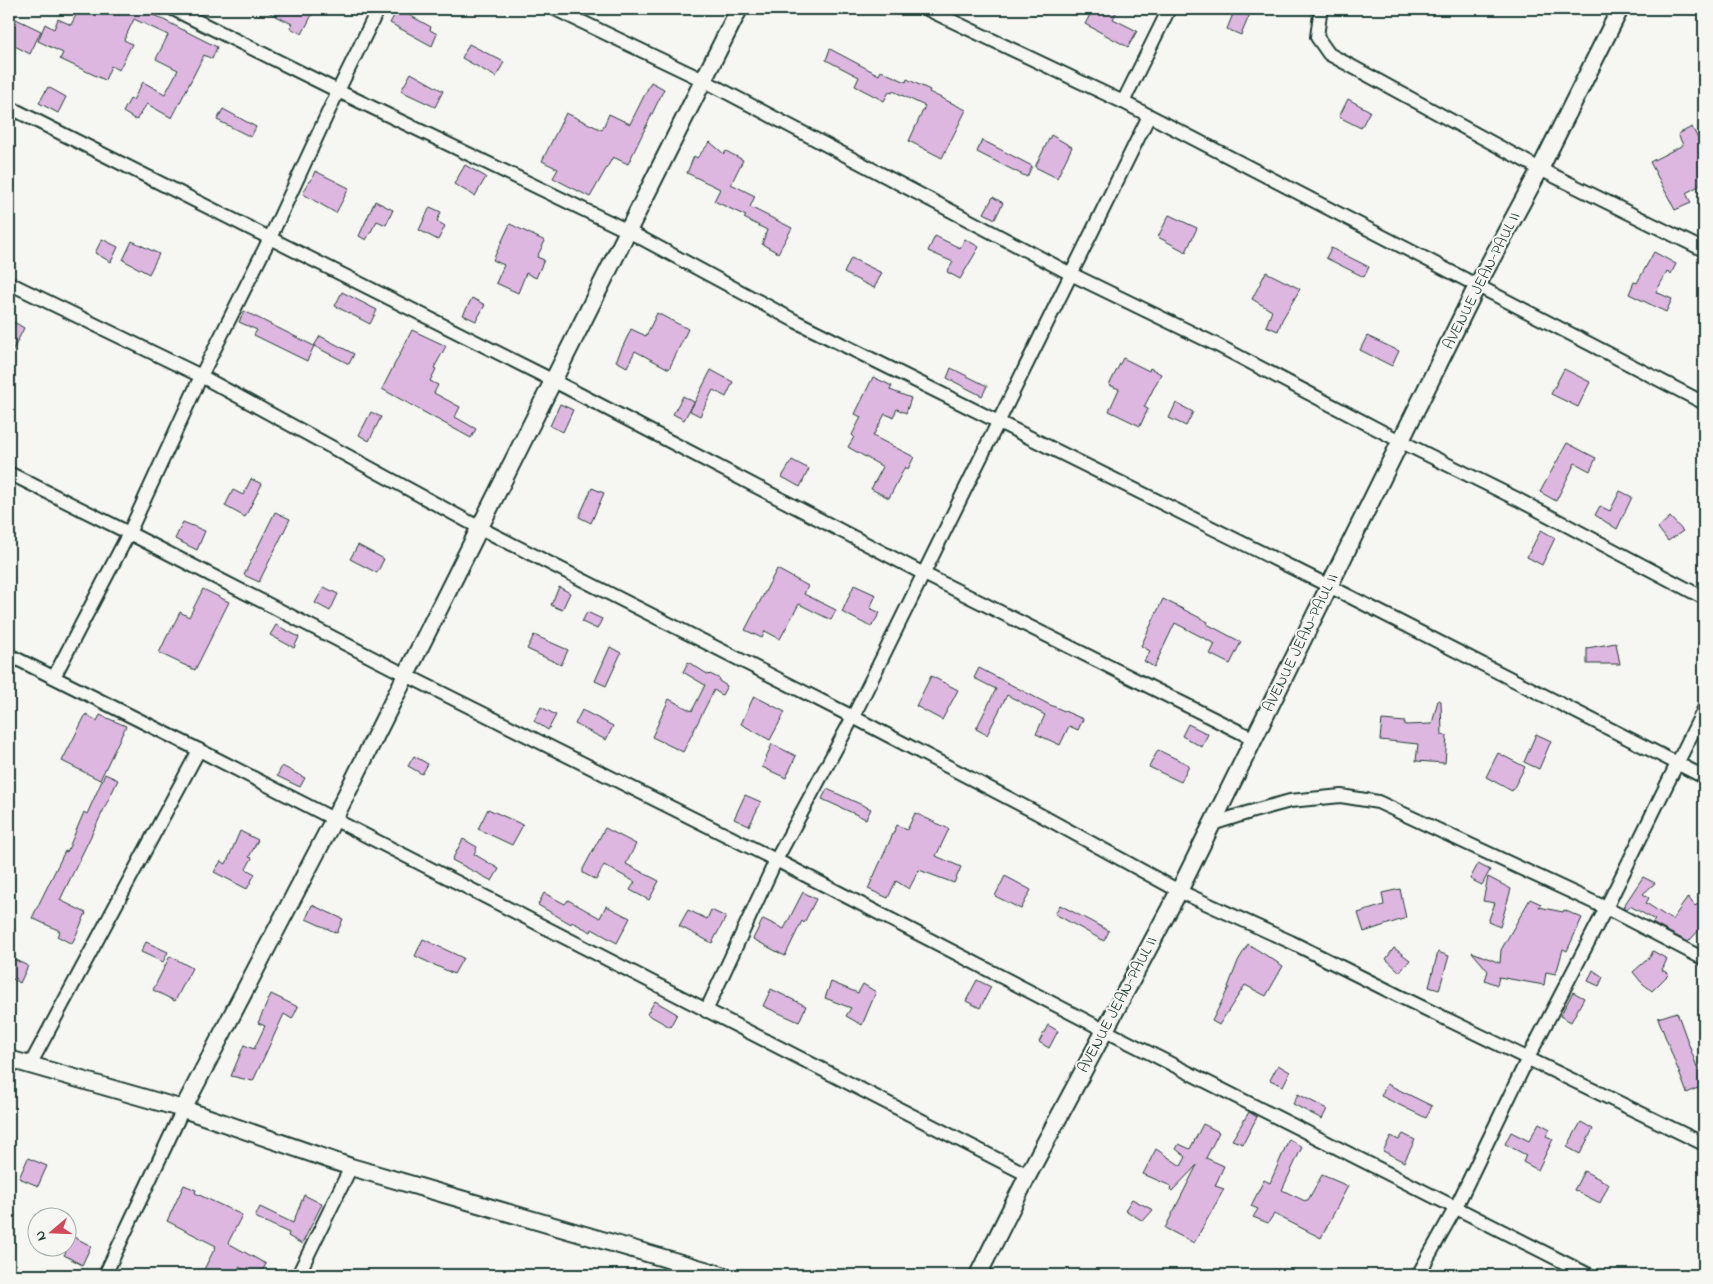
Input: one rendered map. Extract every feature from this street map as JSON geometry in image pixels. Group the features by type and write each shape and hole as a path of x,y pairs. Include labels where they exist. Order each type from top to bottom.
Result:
{"street":[{"path":"173,9 628,231 797,322 1329,586 1704,777"},
{"path":"54,677 129,532 201,376 270,238 378,9"},
{"path":"555,9 703,80 1071,274 1217,345 1400,441 1517,499 1704,598"},
{"path":"106,1275 183,1109 334,819 739,9"},
{"path":"927,9 1123,102 1704,403"},
{"path":"1123,102 1169,9"},
{"path":"1322,9 1317,37 1329,54 1540,169 1704,250"},
{"name":"AVENUE JEAN-PAUL II","path":"978,1275 1104,1030 1180,891 1477,286 1540,169 1620,9"},
{"path":"9,107 554,381 924,574 1254,739"},
{"path":"706,1010 776,860 853,717 1148,116"},
{"path":"9,283 201,376 480,528 853,717 1035,812 1180,891 1292,942 1704,1144"},
{"path":"9,473 129,532 406,675 776,860 1104,1030 1589,1275"},
{"path":"9,655 199,750 1028,1175"},
{"path":"1418,1275 1456,1207 1528,1058 1606,908 1704,709"},
{"path":"30,1065 199,750"},
{"path":"1212,824 1290,801 1340,796 1378,802 1606,908 1704,958"},
{"path":"9,1059 183,1109 351,1167 722,1275"},
{"path":"298,1275 351,1167"}],"building":[{"path":"79,9 106,9 120,15 121,13 113,9 142,9 217,47 212,59 204,55 172,118 147,104 136,120 123,112 130,99 133,100 143,82 165,94 178,70 156,59 168,35 134,19 124,40 132,44 119,70 111,66 105,80 60,59 63,53 38,41 45,24 54,29 58,19 71,25"},
{"path":"262,9 315,9 302,34 290,28 292,24"},
{"path":"398,9 431,27 430,30 437,34 432,46 390,23"},
{"path":"1093,9 1118,9 1113,19 1137,31 1128,47 1085,24"},
{"path":"1235,9 1252,9 1241,35 1227,29"},
{"path":"16,19 41,31 30,54 9,43 9,34"},
{"path":"469,44 504,62 496,77 462,58"},
{"path":"830,49 879,75 881,71 906,82 907,79 966,110 942,158 909,141 925,106 893,91 892,93 889,92 884,101 855,86 859,77 826,60"},
{"path":"411,73 443,91 435,107 401,91"},
{"path":"651,82 664,89 628,164 613,157 590,197 553,178 558,169 542,161 566,113 602,130 609,114 630,124"},
{"path":"48,87 66,97 58,113 39,103"},
{"path":"1348,99 1370,111 1361,128 1339,117"},
{"path":"223,109 256,127 251,137 217,120"},
{"path":"1692,127 1704,150 1704,183 1686,193 1691,203 1675,210 1650,162 1683,145 1678,134"},
{"path":"1051,135 1072,147 1057,178 1035,167"},
{"path":"982,140 1032,166 1027,177 977,152"},
{"path":"710,142 724,154 726,151 743,160 731,184 755,196 750,207 792,228 778,253 762,244 767,230 744,218 746,216 714,201 720,189 687,173 694,156 697,158"},
{"path":"465,165 486,177 475,196 454,184"},
{"path":"315,171 349,188 336,213 303,194"},
{"path":"993,197 1003,203 995,219 984,213"},
{"path":"375,201 393,210 386,225 377,221 366,240 359,236"},
{"path":"430,207 441,212 437,221 445,226 438,240 419,230"},
{"path":"1169,215 1197,228 1186,252 1158,237"},
{"path":"510,224 545,241 537,257 544,260 536,278 526,273 518,293 496,283 504,265 493,260"},
{"path":"935,236 960,248 965,239 979,247 960,279 947,272 953,262 928,251"},
{"path":"102,239 118,247 111,262 95,253"},
{"path":"132,241 159,254 149,274 123,260"},
{"path":"1331,248 1369,267 1364,277 1326,258"},
{"path":"1654,252 1676,264 1671,274 1667,272 1656,292 1672,299 1666,312 1629,294 1634,282 1637,283"},
{"path":"851,258 882,273 874,288 844,273"},
{"path":"1266,272 1300,289 1282,320 1278,331 1266,326 1272,311 1252,299"},
{"path":"342,292 377,310 370,324 335,306"},
{"path":"472,298 485,305 476,321 463,315"},
{"path":"244,311 314,346 307,361 254,335 257,330 239,322"},
{"path":"657,313 688,329 669,369 635,351 627,367 616,361 631,329 646,336"},
{"path":"9,319 24,328 9,358"},
{"path":"412,330 446,346 434,368 436,369 430,381 438,385 434,393 460,407 455,417 476,429 471,438 382,389"},
{"path":"320,336 354,354 349,364 314,346"},
{"path":"1367,336 1399,351 1392,366 1360,350"},
{"path":"1123,358 1149,371 1150,368 1161,374 1144,407 1148,409 1140,426 1109,411 1119,389 1109,385"},
{"path":"951,368 987,386 982,396 947,378"},
{"path":"1564,369 1590,382 1578,407 1551,394"},
{"path":"711,370 733,382 726,397 713,390 700,416 690,411"},
{"path":"873,377 892,386 890,390 911,398 906,413 897,409 893,417 885,414 873,436 914,457 908,469 905,467 889,498 871,489 883,467 848,447 854,437 852,435 861,417 855,414"},
{"path":"683,396 694,402 684,420 673,414"},
{"path":"1176,403 1193,412 1186,426 1169,418"},
{"path":"560,404 573,410 563,432 550,426"},
{"path":"371,412 381,417 369,441 359,435"},
{"path":"1567,443 1596,458 1590,471 1575,463 1556,501 1540,492"},
{"path":"792,460 809,469 800,487 782,477"},
{"path":"251,479 262,484 245,517 225,506 233,490 243,495"},
{"path":"592,488 604,493 591,523 579,517"},
{"path":"1620,491 1632,497 1617,529 1595,515 1600,506 1610,511"},
{"path":"275,512 290,519 259,582 244,575"},
{"path":"1670,517 1683,531 1668,541 1658,528"},
{"path":"183,522 205,531 197,550 175,539"},
{"path":"1541,530 1555,538 1542,565 1527,557"},
{"path":"358,545 384,559 377,573 350,559"},
{"path":"777,569 808,586 804,594 836,610 831,620 799,604 780,639 765,631 762,638 745,630"},
{"path":"854,585 876,595 870,608 880,613 871,627 842,612"},
{"path":"324,587 338,594 330,611 315,603"},
{"path":"559,587 570,593 562,610 551,605"},
{"path":"203,589 229,602 195,670 159,653 180,612 189,617"},
{"path":"1163,599 1208,622 1207,624 1241,642 1230,664 1210,654 1215,644 1175,623 1154,667 1144,661 1150,651 1141,646"},
{"path":"587,612 602,619 597,629 582,622"},
{"path":"276,625 299,637 294,648 270,635"},
{"path":"534,635 568,650 561,665 527,649"},
{"path":"1616,643 1620,664 1587,664 1587,648"},
{"path":"610,647 621,653 606,686 595,681"},
{"path":"688,662 709,675 720,679 719,681 727,686 722,695 714,690 683,752 652,737 669,699 692,711 705,685 683,672"},
{"path":"979,668 1048,704 1083,719 1078,730 1069,726 1060,745 1036,734 1045,715 1007,695 987,735 976,729 996,689 974,678"},
{"path":"931,676 958,690 942,720 916,706"},
{"path":"754,696 785,712 770,740 741,724"},
{"path":"1438,700 1441,701 1442,735 1447,736 1445,763 1416,761 1418,744 1380,740 1382,720 1405,722 1405,725 1432,724"},
{"path":"541,707 556,715 548,730 534,721"},
{"path":"582,710 613,726 606,740 575,724"},
{"path":"86,714 97,721 100,715 126,726 100,780 62,761"},
{"path":"1188,724 1208,734 1202,747 1182,736"},
{"path":"1536,734 1551,741 1539,769 1524,762"},
{"path":"772,744 796,756 786,778 762,767"},
{"path":"1158,750 1189,765 1181,782 1149,767"},
{"path":"1498,753 1525,767 1512,791 1486,777"},
{"path":"414,756 428,764 422,774 408,766"},
{"path":"282,766 305,778 300,787 277,776"},
{"path":"105,774 118,780 60,900 86,913 72,944 57,936 60,931 32,918 65,851 67,852 84,812 87,814"},
{"path":"827,789 871,809 866,819 822,799"},
{"path":"745,795 761,802 749,826 734,819"},
{"path":"488,809 523,825 512,845 478,829"},
{"path":"915,813 949,829 936,856 961,867 954,883 919,870 909,889 896,881 888,898 868,889 897,825 907,830"},
{"path":"605,828 636,844 626,864 659,881 649,900 630,890 635,882 604,865 596,880 583,873 583,869"},
{"path":"240,831 258,840 249,857 252,858 246,869 255,874 247,889 214,872 221,861 226,864"},
{"path":"463,839 477,847 474,854 499,869 492,881 452,860"},
{"path":"1478,864 1490,870 1482,885 1470,879"},
{"path":"1005,876 1031,890 1021,909 995,896"},
{"path":"1488,877 1511,889 1500,927 1488,922 1495,903 1483,901"},
{"path":"1643,877 1655,883 1643,894 1649,898 1646,903 1672,920 1688,897 1695,906 1699,903 1704,910 1704,925 1688,942 1652,923 1655,920 1630,906 1627,910 1623,907"},
{"path":"1400,889 1406,918 1364,932 1358,913 1384,905 1382,893"},
{"path":"803,892 816,899 804,923 802,921 785,956 753,939 763,919 784,929"},
{"path":"544,893 565,904 568,900 600,918 606,906 630,918 617,943 592,929 591,932 572,922 571,924 538,905"},
{"path":"1530,899 1541,904 1539,907 1563,912 1564,910 1582,918 1567,951 1563,949 1556,974 1546,972 1544,985 1499,977 1497,985 1485,980 1488,971 1472,952 1500,963 1501,950"},
{"path":"312,905 343,919 337,933 306,919"},
{"path":"1060,905 1109,931 1104,941 1055,914"},
{"path":"688,910 707,919 711,910 726,917 712,943 679,926"},
{"path":"423,939 463,958 454,974 415,956"},
{"path":"146,942 168,952 163,962 141,952"},
{"path":"1248,944 1283,966 1266,996 1245,985 1219,1025 1212,1021 1229,987 1238,961"},
{"path":"1394,948 1410,960 1400,972 1386,959"},
{"path":"1653,951 1667,959 1662,970 1669,974 1652,991 1633,972 1650,957"},
{"path":"1438,952 1449,956 1439,990 1429,987"},
{"path":"170,956 192,968 175,1001 153,990"},
{"path":"9,957 28,966 20,983 9,977"},
{"path":"1593,970 1603,977 1599,986 1588,981"},
{"path":"977,980 991,987 980,1008 966,1001"},
{"path":"831,982 858,993 863,984 876,992 862,1025 846,1016 851,1008 825,998"},
{"path":"771,989 806,1006 799,1022 763,1006"},
{"path":"1573,992 1584,998 1571,1022 1560,1016"},
{"path":"271,994 298,1007 292,1019 284,1014 253,1081 231,1076 244,1045 254,1049 265,1026 258,1023"},
{"path":"655,1001 677,1014 670,1027 647,1014"},
{"path":"1677,1012 1697,1067 1704,1064 1704,1085 1687,1093 1658,1018"},
{"path":"1048,1025 1058,1031 1049,1048 1039,1042"},
{"path":"1278,1065 1290,1072 1283,1086 1270,1080"},
{"path":"1387,1084 1432,1106 1426,1118 1381,1096"},
{"path":"1298,1094 1327,1109 1322,1119 1293,1104"},
{"path":"1249,1112 1257,1117 1243,1144 1232,1140"},
{"path":"1581,1122 1593,1129 1580,1154 1567,1147"},
{"path":"1539,1123 1550,1129 1546,1136 1553,1139 1538,1170 1523,1162 1526,1155 1505,1144 1511,1132 1529,1141"},
{"path":"1203,1124 1219,1132 1206,1158 1224,1166 1215,1186 1224,1189 1194,1243 1165,1228 1197,1165 1172,1191 1170,1189 1171,1186 1143,1174 1156,1149 1181,1166 1186,1157 1176,1149 1179,1144 1190,1149"},
{"path":"1403,1134 1415,1140 1404,1162 1383,1151 1391,1136 1399,1140"},
{"path":"1289,1139 1302,1147 1282,1190 1305,1201 1308,1200 1322,1175 1348,1186 1321,1238 1274,1214 1268,1223 1253,1217 1258,1209 1251,1206 1264,1180 1270,1183"},
{"path":"28,1158 47,1166 38,1186 19,1178"},
{"path":"1584,1171 1609,1184 1600,1203 1574,1190"},
{"path":"184,1185 196,1190 195,1193 242,1215 228,1243 266,1264 260,1275 255,1275 239,1267 235,1275 201,1275 216,1246 167,1221"},
{"path":"304,1195 322,1204 302,1244 288,1236 289,1233 255,1217 260,1207 293,1223"},
{"path":"1132,1199 1153,1210 1143,1221 1125,1210"},
{"path":"78,1239 91,1246 82,1265 66,1256 78,1256"}]}
